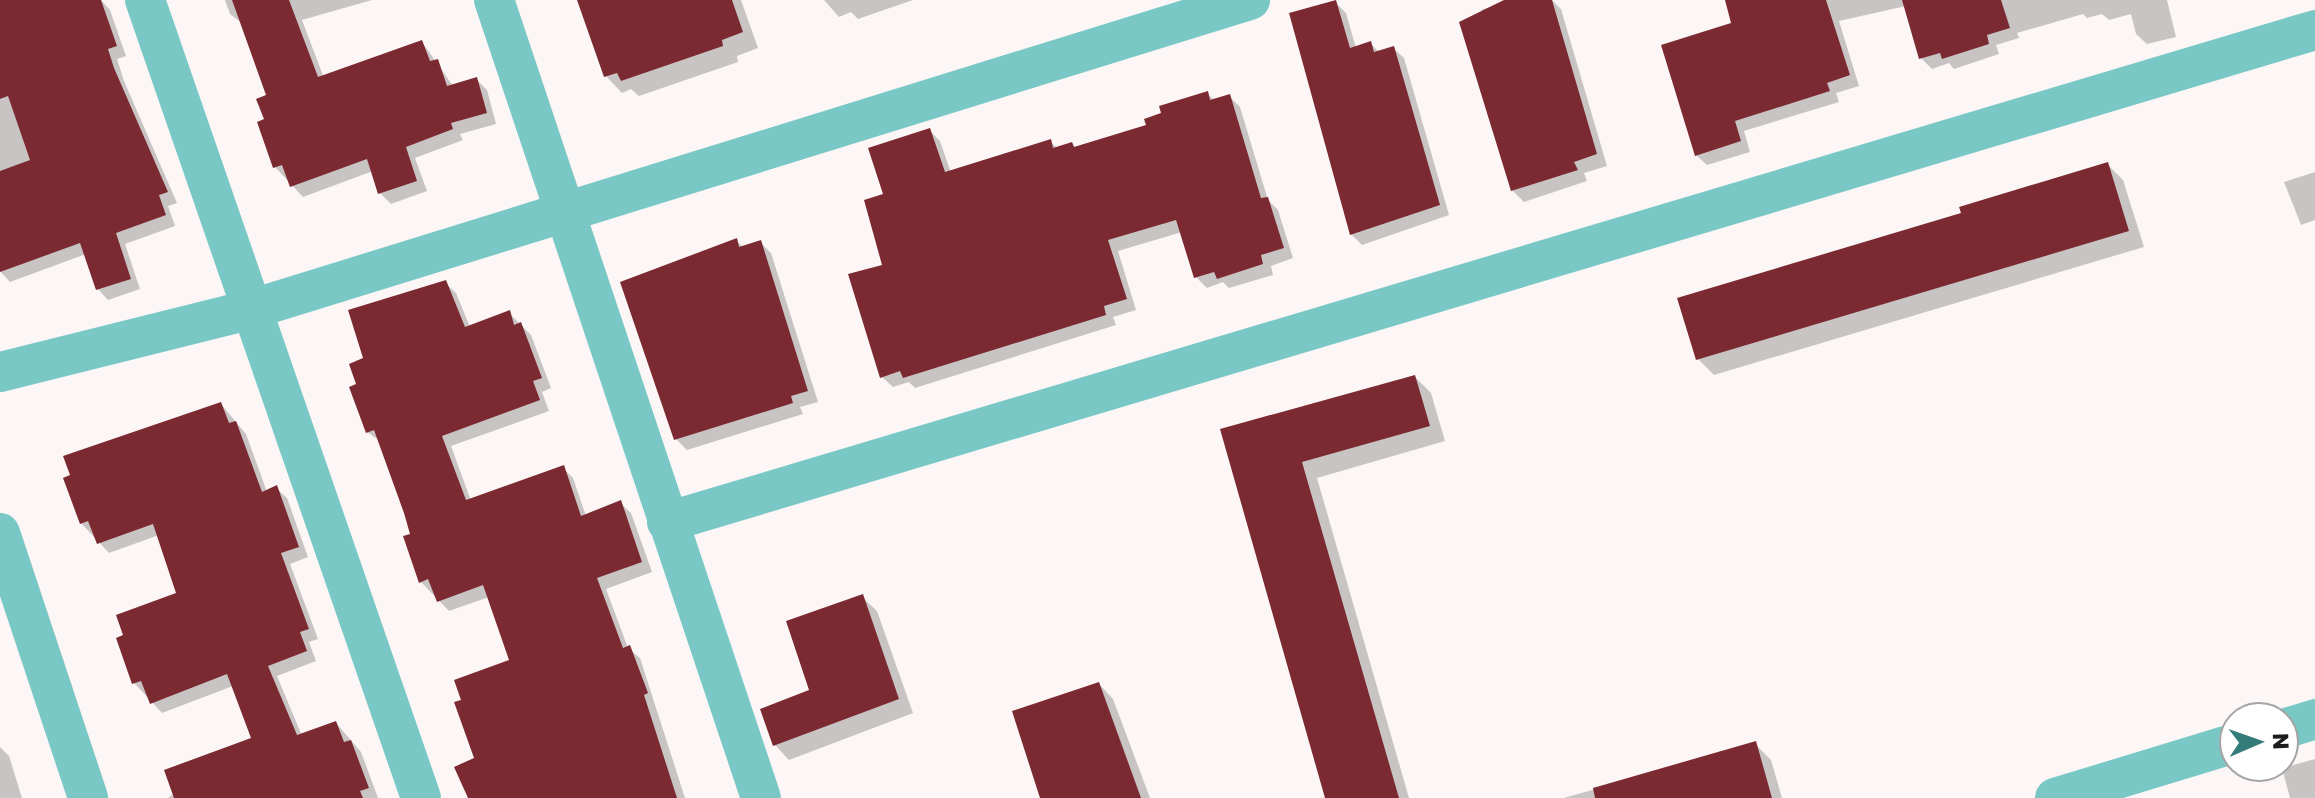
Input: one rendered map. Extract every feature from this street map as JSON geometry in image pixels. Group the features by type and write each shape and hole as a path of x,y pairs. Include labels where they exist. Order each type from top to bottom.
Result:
{"street":[{"path":"145,0 249,310 421,798"},
{"path":"494,0 569,212 667,522 761,798"},
{"path":"0,372 249,310 1250,0"},
{"path":"667,522 2315,30"},
{"path":"0,533 88,798"},
{"path":"2055,798 2219,748"}],"building":[{"path":"0,0 101,0 117,46 108,49 114,68 168,192 159,195 166,215 116,233 131,279 96,290 80,243 0,272 0,171 30,160 8,96 0,99"},
{"path":"232,0 289,0 318,77 422,40 430,61 438,59 447,86 477,77 487,113 451,123 453,129 406,147 417,181 378,194 367,159 290,187 282,165 273,168 257,122 264,119 256,99 266,95"},
{"path":"577,0 732,0 743,32 722,40 723,46 621,81 617,73 604,77"},
{"path":"1336,0 1350,48 1371,41 1374,52 1394,46 1440,205 1350,235 1289,13"},
{"path":"1504,0 1552,0 1597,154 1574,162 1578,170 1511,191 1459,22"},
{"path":"1725,0 1826,0 1850,75 1827,83 1830,91 1735,121 1741,141 1695,156 1661,45 1731,23"},
{"path":"1902,0 2001,0 2010,28 1987,35 1989,44 1942,59 1940,53 1919,59"},
{"path":"1208,91 1210,100 1230,94 1261,198 1268,197 1284,248 1261,255 1263,264 1217,279 1214,272 1194,278 1176,220 1108,240 1127,299 1104,306 1106,315 903,378 900,371 880,378 848,274 882,265 864,200 883,194 868,148 930,128 945,172 1051,139 1053,148 1072,142 1074,147 1146,125 1144,119 1161,113 1159,106"},
{"path":"2108,162 2129,231 1696,360 1677,298 1961,213 1959,207"},
{"path":"737,238 739,247 761,240 808,391 791,396 793,403 674,440 620,282"},
{"path":"446,280 465,327 510,310 514,325 521,322 542,378 533,381 540,400 442,436 466,500 564,465 581,516 621,500 642,562 597,578 623,648 630,645 648,693 644,695 677,798 468,798 454,767 474,758 454,702 461,700 454,680 509,660 483,585 437,602 428,579 419,583 403,536 410,534 404,513 374,430 366,433 349,387 356,384 349,364 363,358 348,310"},
{"path":"1415,375 1430,426 1302,462 1399,798 1325,798 1220,429"},
{"path":"221,402 229,423 236,421 262,492 277,485 299,547 281,553 309,629 300,632 307,651 268,666 297,735 336,721 344,742 351,740 369,788 360,791 363,798 174,798 164,770 251,738 227,674 150,704 141,681 132,684 116,638 123,635 116,615 176,593 153,524 97,544 88,521 80,524 63,478 70,475 63,456"},
{"path":"863,594 899,699 773,746 760,709 809,690 786,621"},
{"path":"1099,682 1141,798 1040,798 1012,711"},
{"path":"1756,741 1772,798 1595,798 1593,788"}]}
